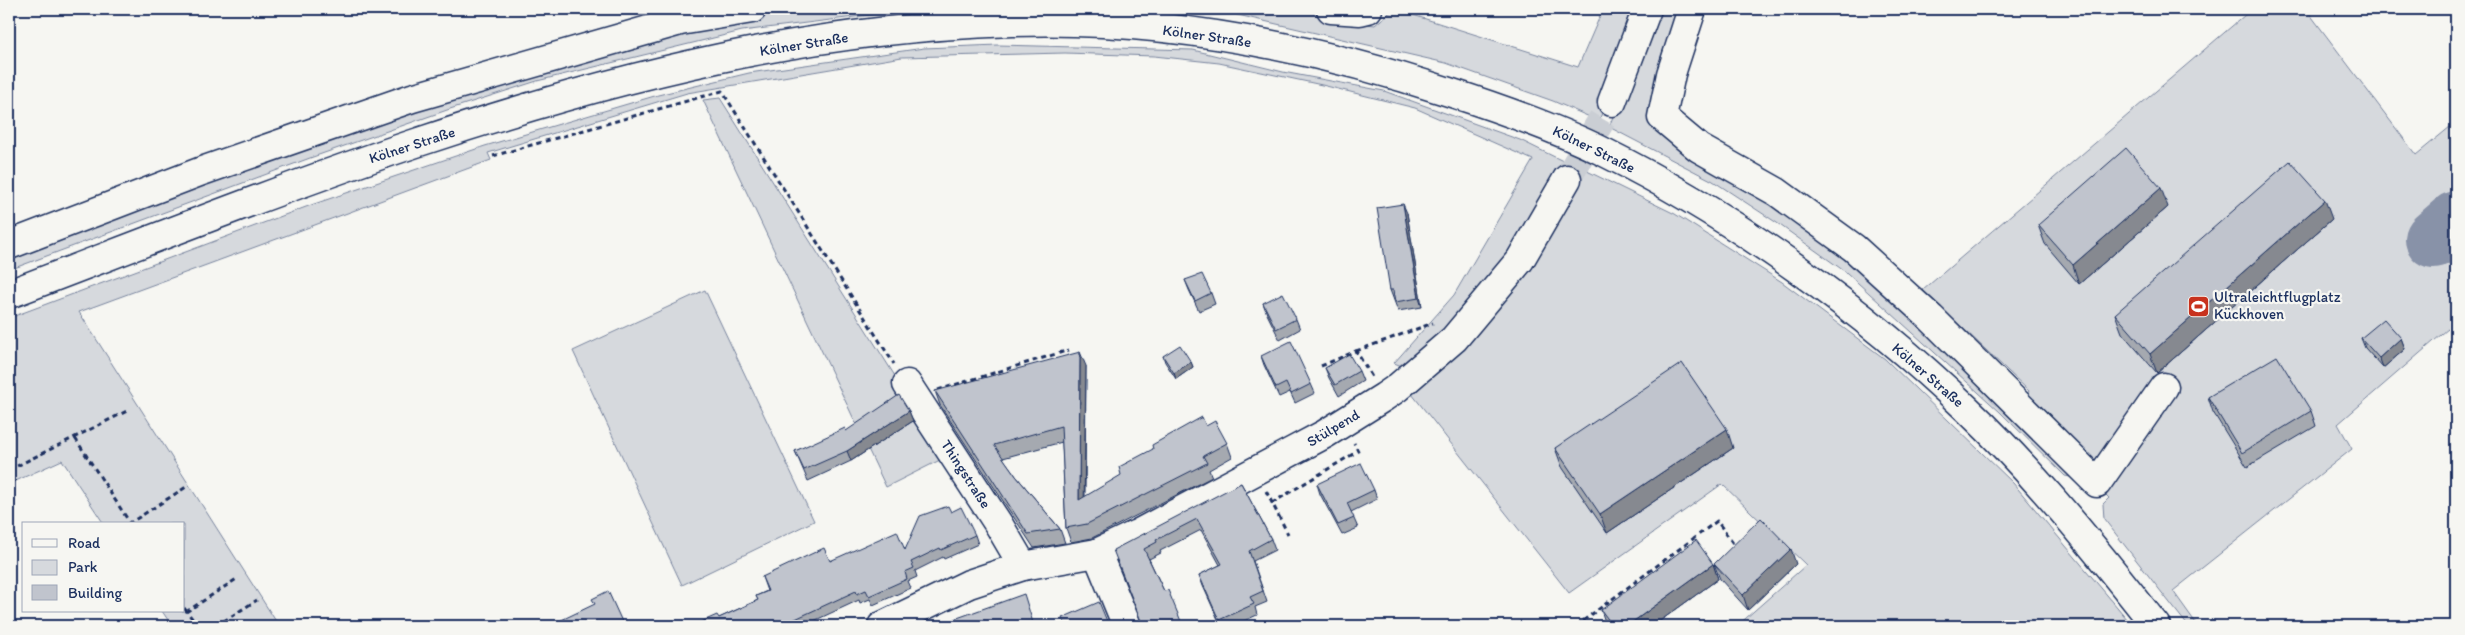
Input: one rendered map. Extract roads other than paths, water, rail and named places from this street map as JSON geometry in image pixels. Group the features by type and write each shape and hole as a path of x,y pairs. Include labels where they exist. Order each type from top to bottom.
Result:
{"main road":[{"path":"9,246 202,171 412,98 678,15 752,9"},
{"path":"1331,9 1360,11 1368,9"},
{"path":"1612,102 1647,9"},
{"path":"1692,9 1671,74 1662,117 1699,148 1777,192 1854,248 1931,318 2097,483 2164,387"},
{"name":"Kölner Straße","path":"9,294 322,175 438,136 624,81 744,53 895,30 1017,22 1102,24 1215,36 1346,61 1410,79 1508,112 1605,152 1723,219 1770,250 1864,321 1921,367 1965,407 2010,452 2069,517 2156,626"},
{"name":"Stülpend","path":"1097,553 1256,471 1343,423 1391,392 1454,339 1520,260 1567,179"},
{"name":"Thingstraße","path":"911,390 1000,525 1023,566"},
{"path":"882,626 969,584 1023,566 1097,553 1127,626"}],"tunnel":[{"path":"1567,179 1612,102"}],"place":[{"name":"Ultraleichtflugplatz Kückhoven","path":"2198,306"}]}
